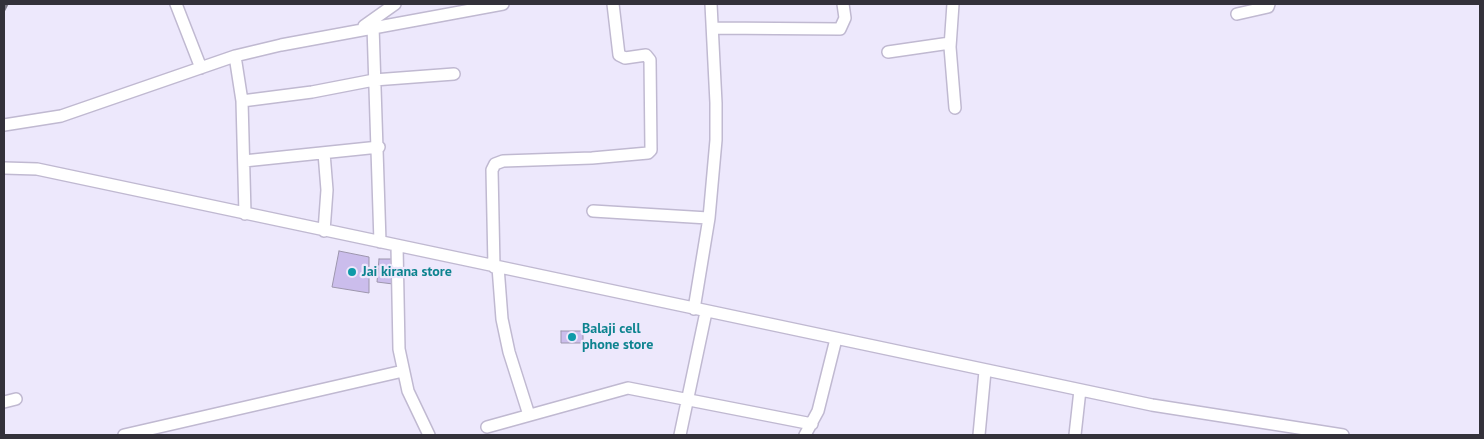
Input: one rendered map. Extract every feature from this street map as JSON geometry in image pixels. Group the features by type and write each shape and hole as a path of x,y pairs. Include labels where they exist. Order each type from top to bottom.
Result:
{"street":[{"path":"176,4 200,68"},
{"path":"361,29 395,4"},
{"path":"4,125 61,116 235,56 373,26 504,4"},
{"path":"530,415 518,383 502,319 496,267 492,170 495,164 503,161 592,158 648,153 651,150 650,60 646,55 625,58 619,55 613,4"},
{"path":"694,309 708,218 716,103 711,4"},
{"path":"713,28 840,29 844,25 843,4"},
{"path":"953,4 950,43 955,108"},
{"path":"1237,14 1268,7 1269,4"},
{"path":"373,26 374,80 379,147 380,242"},
{"path":"888,52 950,43"},
{"path":"235,56 242,102 246,214"},
{"path":"242,102 312,92 374,80 454,74"},
{"path":"244,161 379,147"},
{"path":"324,153 326,190 324,231"},
{"path":"4,168 37,170 836,340 1152,405 1343,435"},
{"path":"593,211 708,218"},
{"path":"397,246 397,330 403,371 413,405 429,435"},
{"path":"680,435 706,312"},
{"path":"805,435 818,411 836,340"},
{"path":"124,435 403,371"},
{"path":"979,435 985,371"},
{"path":"487,428 628,388 812,424"},
{"path":"1075,435 1080,390"},
{"path":"4,402 16,399"}],"building":[{"name":"Jai kirana store","path":"339,251 369,257 369,293 332,287"},
{"path":"379,259 393,259 393,284 377,282"},
{"name":"Balaji cell phone store","path":"561,331 583,331 583,343 561,343"}],"railway":[{"path":"4,10 7,4"}],"place":[{"name":"Jai kirana store","path":"352,272"},
{"name":"Balaji cell phone store","path":"572,337"}]}
